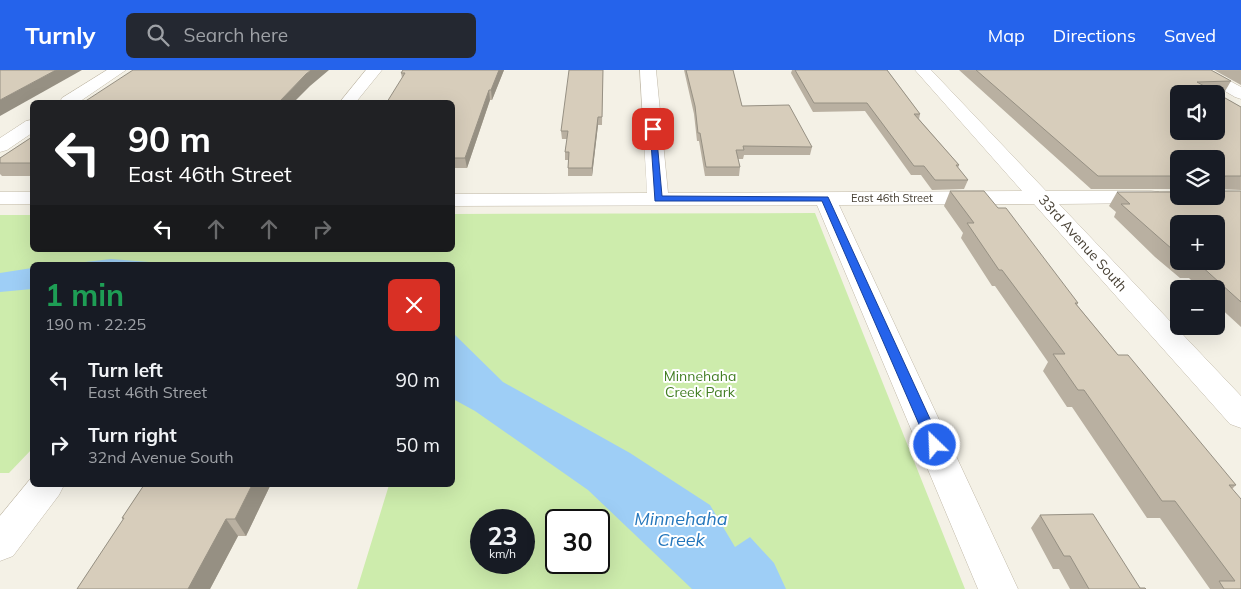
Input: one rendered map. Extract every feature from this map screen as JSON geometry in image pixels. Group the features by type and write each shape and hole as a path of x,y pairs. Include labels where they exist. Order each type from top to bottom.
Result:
{"street":[{"path":"71,100 118,70"},
{"path":"350,100 374,70"},
{"path":"648,70 658,199"},
{"name":"33rd Avenue South","path":"923,70 1241,416"},
{"path":"1199,70 1241,94"},
{"path":"0,146 30,126"},
{"name":"East 46th Street","path":"455,200 1170,197"},
{"path":"0,198 30,198"},
{"path":"825,198 998,589"},
{"path":"0,544 45,487"}],"green space":[{"name":"Minnehaha Creek Park","path":"815,213 965,589 357,589 388,487 455,487 455,262 30,262 30,451 9,473 0,473 0,215 30,215 30,252 455,252 455,214"}],"water":[{"path":"111,259 149,262 85,262"},
{"path":"30,268 30,289 0,292 0,273"},
{"name":"Minnehaha Creek","path":"455,335 503,382 630,453 710,505 735,547 750,537 774,563 786,589 692,589 588,490 475,411 455,400"}],"building":[{"path":"0,70 56,70 0,100"},
{"path":"133,70 311,70 281,100 87,100"},
{"path":"403,70 499,70 491,90 489,90 465,158 455,158 455,100 388,100 405,73 401,73"},
{"path":"569,70 603,70 602,117 598,117 592,168 568,168 569,152 565,152 568,131 561,131"},
{"path":"686,70 733,70 742,106 789,105 812,147 743,146 744,150 736,150 740,167 706,167 700,133 698,133 695,106"},
{"path":"795,70 887,70 920,114 914,114 959,165 956,165 968,180 935,180 924,166 914,166 867,103 814,103"},
{"path":"976,70 1211,70 1231,81 1197,82 1202,85 1170,85 1170,140 1225,140 1225,98 1241,107 1241,176 1225,176 1225,150 1170,150 1170,176 1098,176"},
{"path":"30,138 30,163 0,163 0,158"},
{"path":"950,191 984,191 998,208 1006,208 1078,303 1075,303 1118,355 1128,355 1236,485 1229,485 1241,499 1241,589 1224,589 1219,581 1235,581 1175,501 1162,501 1084,390 1078,390 1053,354 1065,354 1002,270 999,270 967,223 974,223"},
{"path":"1225,191 1241,191 1241,302 1225,288 1225,280 1217,280 1206,270 1225,270 1225,215 1170,215 1170,247 1121,204 1130,204 1117,192 1170,192 1170,205 1225,205"},
{"path":"143,487 251,487 235,519 226,519 188,589 77,589 124,518 122,518"},
{"path":"1093,514 1140,588 1146,589 1089,589 1070,556 1064,556 1040,515"}],"route":[{"path":"653,129 658,199 825,198 935,445"}]}
